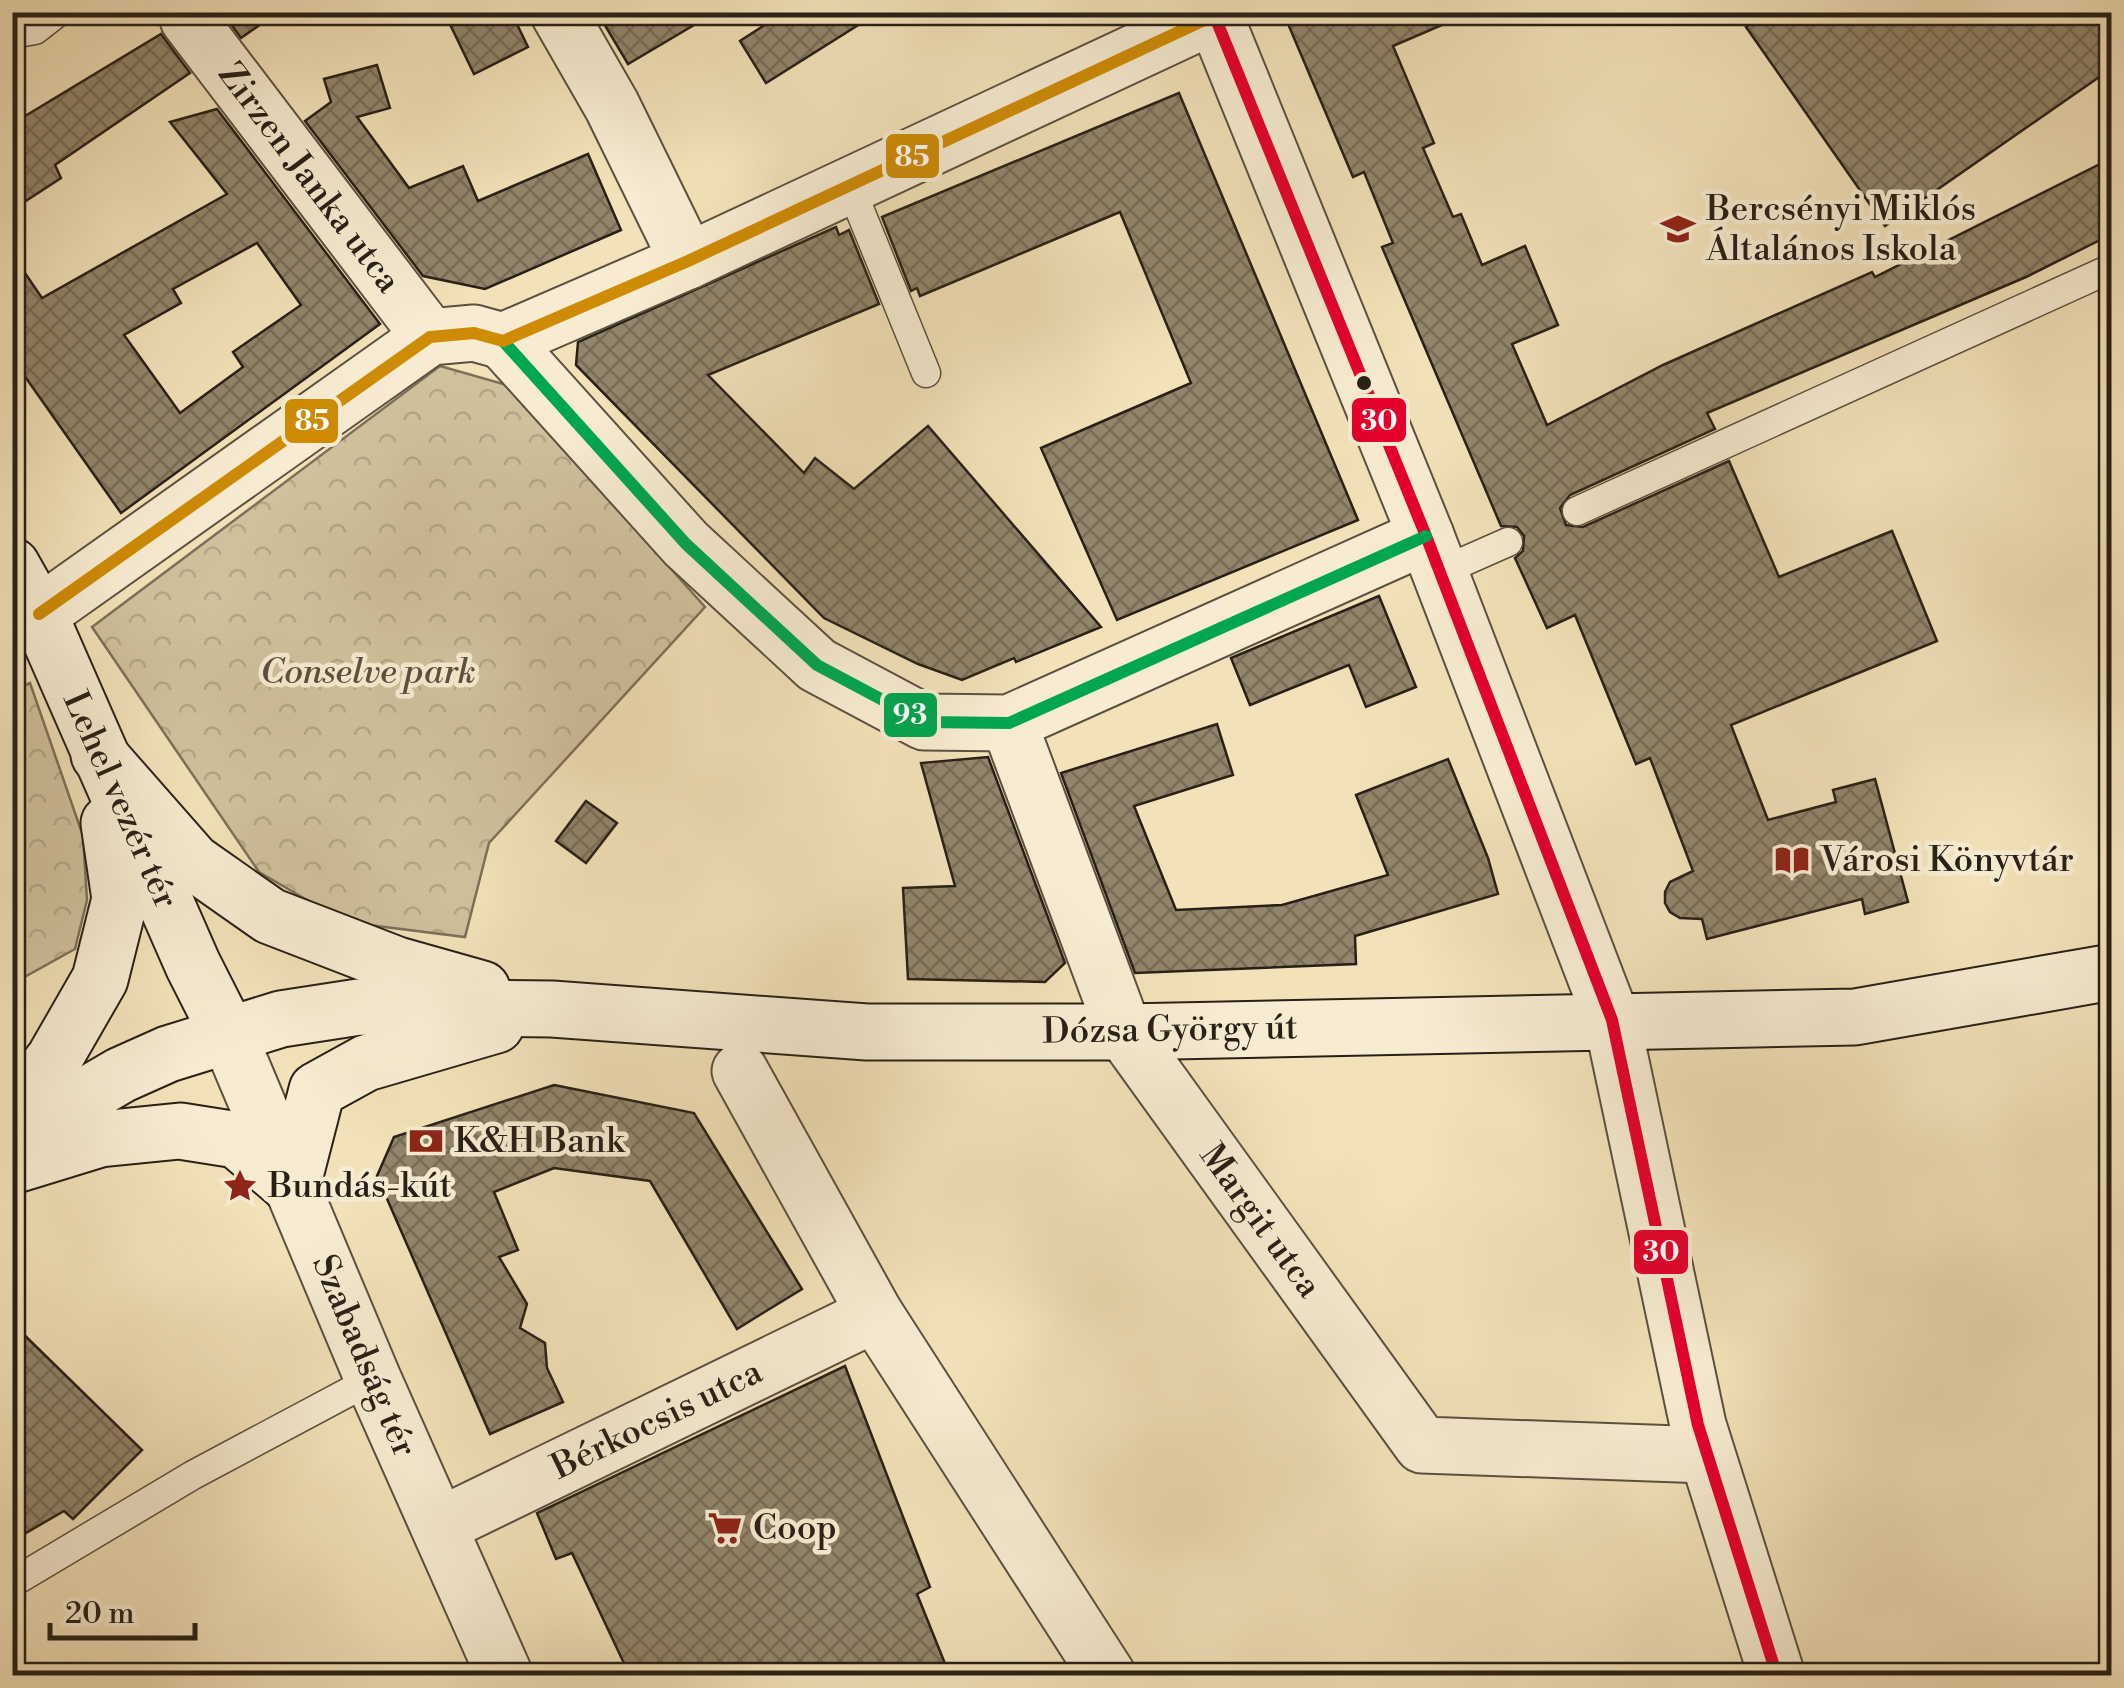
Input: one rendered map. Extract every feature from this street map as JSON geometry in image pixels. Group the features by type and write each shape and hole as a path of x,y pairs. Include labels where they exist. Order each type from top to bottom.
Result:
{"street":[{"path":"558,12 612,106 688,260"},
{"path":"503,341 850,186 1214,14 1433,554 1612,1020 1698,1425 1777,1676"},
{"name":"Zirzen Janka utca","path":"186,16 430,337"},
{"path":"39,614 430,337 474,333 503,341 686,544 817,665 924,722 1009,723 1433,554"},
{"name":"Lehel vezér tér","path":"12,566 39,614 228,1034"},
{"name":"Margit utca","path":"1009,723 1124,1032 1422,1445 1707,1455"},
{"path":"100,756 193,862 270,916 397,965 552,1009"},
{"path":"12,1114 54,1059 100,979 120,899 100,756"},
{"name":"Dózsa György út","path":"12,1146 68,1106 121,1075 168,1054 280,1019 359,1006 552,1009 867,1032 1124,1032 1855,1017 2109,980"},
{"path":"12,1166 100,1138 180,1131 237,1140 292,1187 317,1090 366,1062 552,1009"},
{"name":"Szabadság tér","path":"228,1034 373,1379 504,1676"},
{"path":"740,1072 875,1314 1108,1676"},
{"name":"Bérkocsis utca","path":"438,1526 875,1314"}],"lane":[{"path":"12,34 35,30 58,12"},
{"path":"850,186 926,373"},
{"path":"1577,510 2112,268"},
{"path":"1433,554 1508,542"},
{"path":"12,1582 193,1476 373,1379"}],"green space":[{"name":"Conselve park","path":"440,366 507,385 705,607 489,843 465,937 345,922 259,872 92,627"},
{"path":"30,683 83,836 87,900 75,949 19,980 12,965 12,691"}],"building":[{"path":"222,12 278,12 241,38"},
{"path":"444,12 511,12 528,47 474,74"},
{"path":"597,12 716,12 628,64"},
{"path":"785,12 879,12 766,83 740,41"},
{"path":"1283,12 1472,12 1393,46 1434,143 1423,148 1453,217 1461,214 1482,265 1525,246 1558,325 1512,344 1547,425 1663,365 1872,272 1875,277 2112,158 2112,234 2026,277 1707,413 1715,429 1570,495 1560,508 1566,525 1583,527 1729,461 1779,577 1892,531 1937,641 1731,725 1768,820 1836,802 1833,790 1875,779 1908,902 1865,914 1862,899 1707,939 1702,919 1680,918 1670,912 1665,892 1670,882 1693,871 1650,758 1636,764 1575,615 1547,628 1515,558 1523,551 1524,536 1517,527 1501,526 1382,247 1393,243 1364,172 1353,177"},
{"path":"1767,12 2112,12 2112,68 1885,226 1746,27"},
{"path":"161,34 190,73 55,165 61,178 12,210 12,124"},
{"path":"377,65 390,108 357,117 409,188 463,166 478,201 588,154 621,230 485,289 423,276 305,121 331,102 324,79"},
{"path":"1179,93 1358,520 1117,620 1041,448 1191,383 1120,212 920,296 917,288 911,291 882,217"},
{"path":"217,109 380,324 121,513 12,358 12,254 42,298 227,194 170,122","holes":["257,243 301,305 233,352 243,367 180,413 124,335 181,303 173,289"]},
{"path":"836,227 839,235 849,230 879,304 708,375 804,473 815,458 854,489 928,426 1101,627 962,680 918,664 824,618 576,365 578,342"},
{"path":"1379,596 1416,687 1366,707 1349,665 1250,705 1231,658"},
{"path":"1217,724 1233,775 1134,806 1176,910 1282,905 1388,875 1356,795 1448,759 1488,858 1498,894 1355,936 1356,964 1135,973 1061,773"},
{"path":"988,757 1065,963 1045,982 908,979 903,888 955,886 921,763"},
{"path":"586,801 617,823 586,863 556,841"},
{"path":"554,1085 694,1113 802,1289 737,1329 650,1181 554,1168 494,1192 518,1250 499,1257 527,1304 520,1328 545,1343 547,1368 563,1402 490,1434 377,1176 394,1137"},
{"path":"12,1323 142,1450 73,1519 64,1511 12,1541"},
{"name":"Coop","path":"845,1366 930,1587 917,1594 950,1676 630,1676 572,1553 556,1559 537,1513"}],"transit line":[{"name":"30","path":"1213,12 1426,536 1612,1020 1698,1425 1777,1676"},
{"name":"85","path":"39,614 430,337 474,333 503,341 688,261 1215,15"},
{"name":"93","path":"503,341 686,544 817,665 924,722 1009,723 1426,536"}],"place":[{"name":"Bercsényi Miklós Általános Iskola","path":"1678,229"},
{"name":"Városi Könyvtár","path":"1792,860"},
{"name":"K&H Bank","path":"426,1141"},
{"name":"Bundás-kút","path":"240,1186"},
{"name":"Coop","path":"725,1528"}]}
